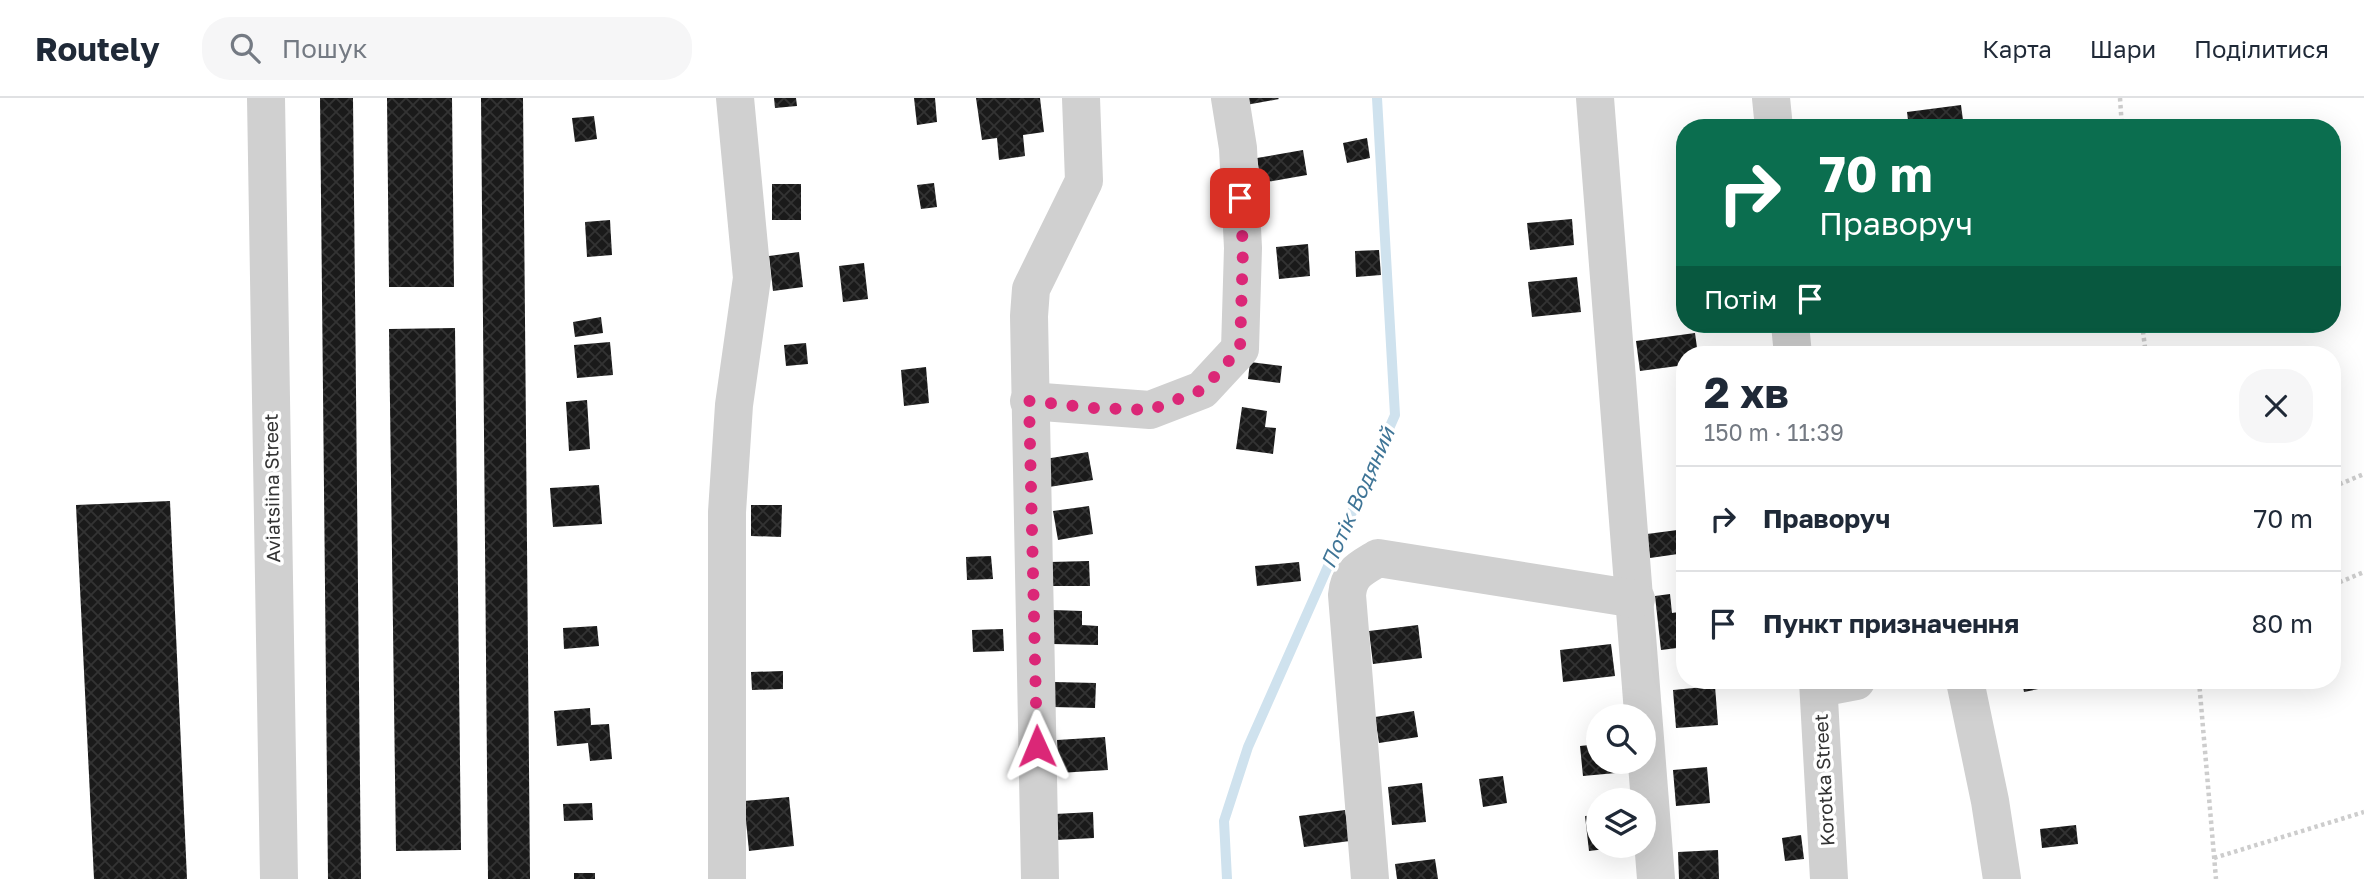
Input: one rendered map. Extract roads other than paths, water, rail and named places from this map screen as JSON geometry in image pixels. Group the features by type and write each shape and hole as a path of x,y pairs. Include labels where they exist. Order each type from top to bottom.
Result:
{"street":[{"name":"Aviatsiina Street","path":"266,98 279,879"},
{"path":"727,879 727,512 734,405 752,278 735,98"},
{"path":"1040,879 1029,316 1031,289 1084,181 1081,98"},
{"path":"1029,401 1094,408 1150,410 1202,390 1240,349 1243,248 1237,148 1230,98"},
{"path":"1595,98 1656,879"},
{"path":"1771,98 1773,119"},
{"path":"1370,879 1347,595 1348,583 1354,573 1378,558 1636,599"},
{"name":"Korotka Street","path":"1819,689 1829,879"},
{"path":"1967,689 1990,801 2002,879"}],"waterway":[{"name":"Потік Водяний","path":"1227,879 1224,821 1248,747 1395,415 1377,98"}]}
